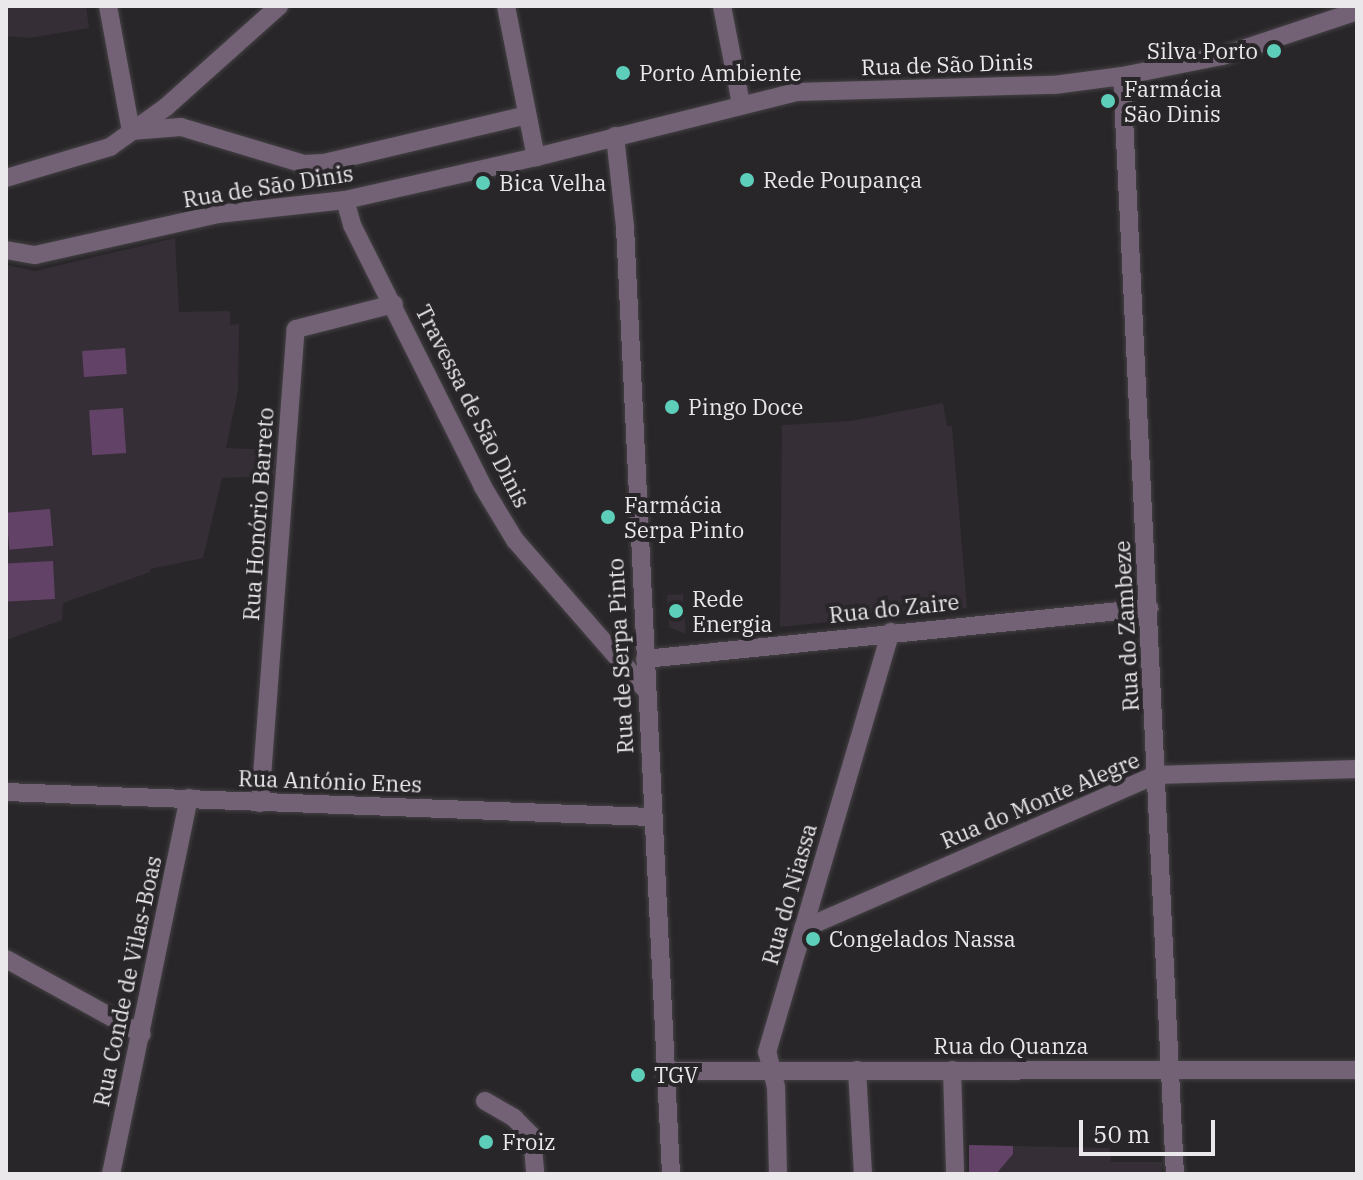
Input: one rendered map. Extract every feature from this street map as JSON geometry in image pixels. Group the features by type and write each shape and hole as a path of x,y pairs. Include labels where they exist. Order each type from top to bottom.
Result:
{"street":[{"path":"108,6 131,131"},
{"path":"6,178 110,147 175,100 279,6"},
{"path":"506,6 536,157"},
{"path":"722,6 741,104"},
{"name":"Rua de São Dinis","path":"6,250 35,255 218,214 345,200 536,157 796,92 1054,85 1122,76 1222,56 1357,11"},
{"name":"Rua do Zambeze","path":"1122,76 1175,1174"},
{"name":"Rua de São Dinis","path":"131,131 181,127 304,164 324,163 527,115"},
{"name":"Rua de Serpa Pinto","path":"615,136 625,227 671,1174"},
{"name":"Travessa de São Dinis","path":"345,200 352,225 394,304 455,433 515,540 646,690"},
{"name":"Rua Honório Barreto","path":"260,803 296,329 394,304"},
{"name":"Rua do Zaire","path":"645,659 1149,608"},
{"name":"Rua do Niassa","path":"778,1174 776,1087 767,1052 891,632"},
{"name":"Rua do Monte Alegre","path":"803,929 1156,775 1357,769"},
{"name":"Rua António Enes","path":"6,792 652,817"},
{"name":"Rua Conde de Vilas-Boas","path":"111,1174 189,798"},
{"path":"6,959 142,1034"},
{"name":"Rua do Quanza","path":"666,1071 769,1068 1357,1070"},
{"path":"857,1070 863,1174"},
{"path":"952,1070 955,1174"},
{"path":"485,1101 527,1129 535,1144 535,1174"}],"shaded area":[{"path":"6,6 86,6 89,28 30,38 6,36"},
{"path":"175,238 179,312 230,311 230,325 239,324 238,390 226,448 276,450 275,476 222,478 203,558 150,569 150,572 63,603 62,620 6,640 6,265 35,271"},
{"path":"125,348 127,374 84,377 82,351"},
{"path":"943,403 947,426 952,426 967,608 780,627 782,425 851,421"},
{"path":"123,408 126,453 92,455 89,410"},
{"path":"50,509 53,546 9,550 6,513"},
{"path":"53,561 55,599 8,601 6,563"},
{"name":"Rede Energia","path":"683,594 686,634 669,627 667,595"},
{"path":"969,1145 1110,1148 1111,1162 1162,1162 1162,1174 969,1174"},
{"path":"969,1145 1013,1146 1013,1154 996,1174 969,1174"}],"place":[{"name":"Silva Porto","path":"1274,51"},
{"name":"Porto Ambiente","path":"623,73"},
{"name":"Farmácia São Dinis","path":"1108,101"},
{"name":"Rede Poupança","path":"747,180"},
{"name":"Bica Velha","path":"483,183"},
{"name":"Pingo Doce","path":"672,407"},
{"name":"Farmácia Serpa Pinto","path":"608,517"},
{"name":"Rede Energia","path":"676,611"},
{"name":"Congelados Nassa","path":"813,939"},
{"name":"TGV","path":"638,1075"},
{"name":"Froiz","path":"486,1142"}]}
